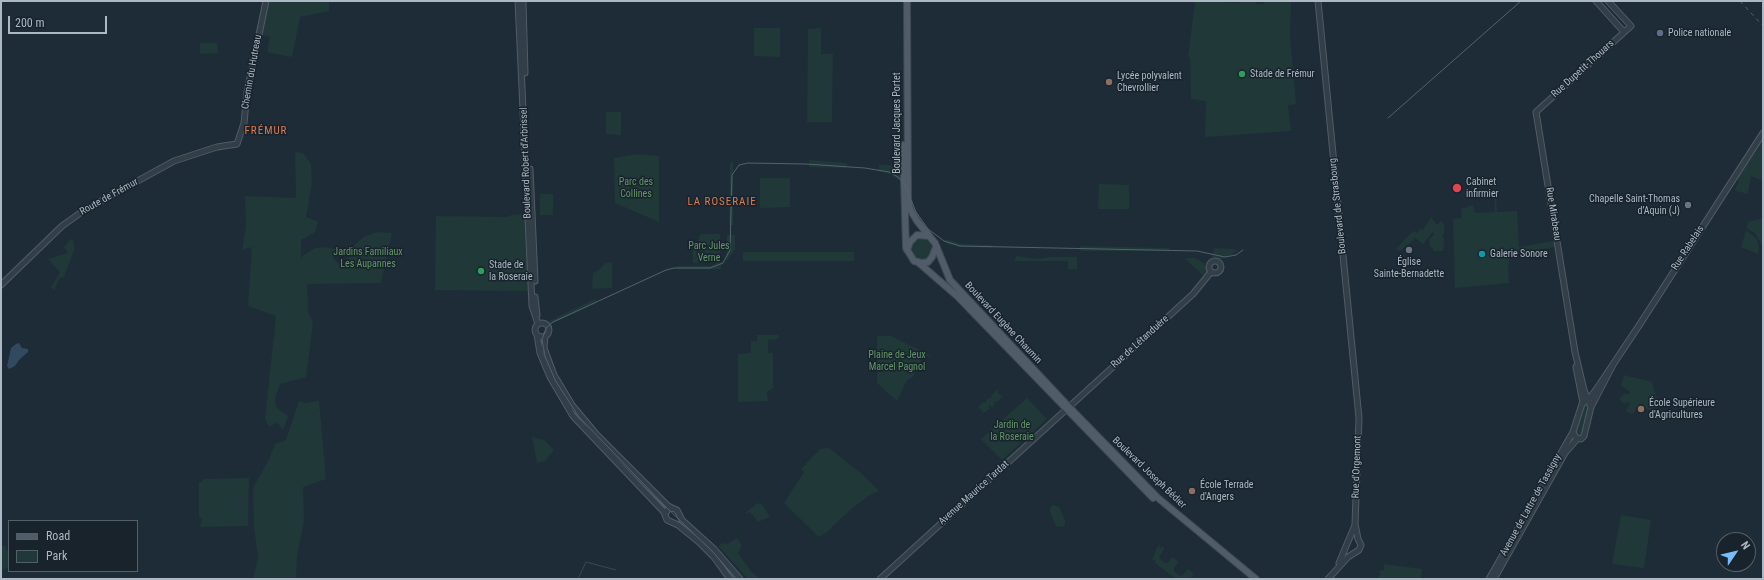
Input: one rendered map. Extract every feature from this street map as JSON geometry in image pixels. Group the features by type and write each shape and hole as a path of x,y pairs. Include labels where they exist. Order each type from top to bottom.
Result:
{"main road":[{"name":"Boulevard Jacques Portet","path":"903,1 903,196 904,240 907,251"},
{"name":"Boulevard Jacques Portet","path":"907,1 908,200 913,215 930,237"},
{"path":"923,234 930,237 936,245 932,257 928,262 919,263 912,259 907,251 910,242 917,235 923,234"},
{"name":"Boulevard Eugène Chaumin","path":"936,245 946,272 954,285 1067,408"},
{"name":"Boulevard Eugène Chaumin","path":"919,263 957,296 1067,408"},
{"name":"Boulevard Joseph Bédier","path":"1067,408 1162,506 1250,579"},
{"name":"Boulevard Joseph Bédier","path":"1067,408 1167,506 1256,579"}],"street":[{"name":"Chemin du Hutreau","path":"237,144 244,126 247,92 266,1"},
{"name":"Boulevard Robert d'Arbrissel","path":"518,1 532,306 539,324"},
{"name":"Boulevard Robert d'Arbrissel","path":"523,1 535,300 539,324"},
{"name":"Boulevard de Strasbourg","path":"1318,1 1357,410"},
{"path":"1596,1 1624,32"},
{"name":"Rue Dupetit-Thouars","path":"1536,112 1631,26 1608,1"},
{"name":"Rue Mirabeau","path":"1536,112 1575,352 1586,401 1591,407"},
{"name":"Rue Rabelais","path":"1586,401 1614,363 1763,133"},
{"name":"Route de Frémur","path":"1,285 62,226 83,211 174,161 217,147 237,144"},
{"name":"Rue de Létanduère","path":"1067,408 1193,294 1211,272"},
{"path":"730,579 714,557 674,522 667,520 666,513 573,416 550,377 540,352 535,330 539,324 546,325 549,328 548,333 544,336 544,348 554,376 572,405 597,434 668,506 677,510 679,516 714,549 740,579"},
{"path":"537,335 544,336"},
{"name":"Rue Rabelais","path":"1591,407 1614,363"},
{"name":"Avenue de Lattre de Tassigny","path":"1489,579 1573,431 1586,401"},
{"name":"Avenue de Lattre de Tassigny","path":"1494,579 1565,453 1577,439 1581,439 1584,436 1591,407"},
{"name":"Avenue Maurice Tardat","path":"880,578 1067,408"},
{"name":"Rue d'Orgemont","path":"1328,579 1336,569 1361,547 1361,542 1358,539 1355,524 1359,425 1357,410"},
{"path":"1573,431 1574,436 1577,439"},
{"path":"666,513 672,508"},
{"path":"674,522 679,516"},
{"name":"Rue d'Orgemont","path":"1336,569 1348,546 1355,524"},
{"path":"1350,540 1358,539"},
{"path":"1348,546 1350,550 1354,552"}],"green space":[{"path":"269,1 329,1 329,11 300,17 292,57 267,52 270,37 262,35"},
{"name":"Stade de Frémur","path":"1195,1 1240,3 1240,1 1256,1 1256,4 1264,4 1264,1 1291,1 1290,37 1296,104 1288,105 1291,131 1205,137 1206,101 1191,99 1190,57 1188,57"},
{"path":"754,28 780,28 780,57 754,56"},
{"path":"821,28 821,54 833,54 832,122 807,122 808,29"},
{"path":"200,43 217,43 218,53 200,54"},
{"path":"606,112 621,112 621,135 606,134"},
{"path":"1763,138 1763,181 1751,176 1748,194 1736,191 1735,189 1739,182 1737,179"},
{"name":"Jardins Familiaux Les Aupannes","path":"295,152 303,153 311,164 312,183 306,217 318,222 315,232 301,240 301,260 302,256 315,248 325,247 335,249 333,258 338,263 343,264 349,261 347,251 364,237 377,232 392,233 381,283 307,284 308,312 313,323 306,377 280,384 275,398 276,407 288,416 283,430 277,422 269,427 265,418 276,316 248,306 252,247 242,250 246,226 245,196 296,198"},
{"name":"Parc des Collines","path":"637,154 659,156 659,222 615,203 614,158"},
{"path":"809,160 847,163 847,168 809,167"},
{"path":"730,162 733,162 733,225 729,225"},
{"path":"879,165 890,165 900,171 900,181 889,174 878,171"},
{"path":"760,178 790,178 790,207 760,208"},
{"path":"1099,184 1129,185 1129,209 1098,209"},
{"path":"1494,192 1496,192 1497,212 1517,211 1519,247 1554,241 1555,247 1510,255 1508,269 1509,283 1455,288 1453,219 1462,218 1461,209 1473,205 1475,213 1495,212"},
{"path":"540,194 553,194 553,215 540,215"},
{"name":"Stade de la Roseraie","path":"524,214 528,291 435,290 436,216 508,217 511,215"},
{"path":"1431,217 1437,225 1441,221 1444,224 1444,234 1442,234 1444,240 1443,251 1433,251 1433,247 1430,247 1429,239 1434,235 1433,232 1423,244 1415,238 1400,251 1396,249 1411,233 1415,231 1417,233 1421,228 1423,230"},
{"path":"1763,218 1763,247 1755,233 1746,228 1748,222"},
{"path":"1746,230 1757,239 1759,248 1758,254 1741,247"},
{"name":"Parc Jules Verne","path":"701,234 720,234 720,257 711,262 693,263 693,247 699,246 699,237"},
{"path":"727,235 735,235 735,250 726,261"},
{"path":"919,237 929,239 934,246 932,255 924,261 912,257 909,247"},
{"path":"72,238 75,248 64,277 59,279 54,290 51,287 60,272 48,259 68,253 64,247"},
{"path":"946,239 962,244 992,245 992,248 959,247 945,243"},
{"path":"1080,246 1169,248 1169,251 1080,251"},
{"path":"1214,248 1234,249 1238,251 1223,259 1216,259 1212,257"},
{"path":"743,252 854,252 854,261 743,261"},
{"path":"1016,256 1038,259 1051,257 1077,257 1077,269 1068,269 1068,261 1014,261"},
{"path":"1184,258 1195,258 1204,263 1207,270 1204,276"},
{"path":"721,261 721,269 677,269 677,266 711,266"},
{"path":"612,262 612,288 592,289 593,273 600,269 605,263"},
{"path":"595,299 597,303 551,324 549,321"},
{"path":"757,335 778,335 778,339 768,340 768,353 773,353 773,388 767,392 768,401 738,402 738,354 751,353 751,341 757,341"},
{"name":"Plaine de Jeux Marcel Pagnol","path":"877,336 891,336 931,356 923,356 913,377 907,380 897,401 877,383"},
{"path":"1624,375 1652,382 1658,403 1654,410 1638,408 1632,414 1626,411 1630,403 1628,402 1625,404 1619,399 1624,394 1630,394 1630,392 1621,386"},
{"path":"999,390 997,392 1001,396 1003,394 1002,397 997,402 993,402 995,404 992,407 990,405 988,407 990,409 981,414 983,412 980,408 978,410 979,406 984,402 986,403 986,400 992,397 991,395"},
{"name":"Jardin de la Roseraie","path":"1027,398 1047,419 1002,460 981,439"},
{"path":"299,401 305,403 319,401 326,479 303,487 304,521 297,556 296,579 253,579 258,558 254,527 253,488 269,459 275,444 286,440"},
{"path":"1585,405 1588,405 1588,407 1582,434 1578,437 1575,433"},
{"path":"532,437 544,440 554,450 545,461 537,463"},
{"path":"829,448 862,474 879,491 873,493 851,509 828,531 819,537 784,503 804,472 801,469 820,449"},
{"path":"249,478 248,526 200,527 202,519 199,516 199,482 202,482 203,479"},
{"path":"758,503 762,504 770,517 758,522 750,512 747,514 746,512"},
{"path":"1053,505 1059,507 1065,520 1063,527 1056,526 1050,512 1050,508"},
{"path":"1621,515 1651,520 1644,568 1612,564"},
{"path":"737,538 742,545 738,553 751,571 760,579 748,579 718,546 723,543 727,544"},
{"path":"5,545 8,552 8,568 1,571 1,547"},
{"path":"1158,545 1160,545 1159,548 1162,546 1164,548 1159,558 1165,563 1168,563 1172,557 1179,562 1174,568 1174,571 1180,576 1183,575 1188,569 1194,574 1190,579 1176,579 1155,563 1156,561 1152,560"},
{"path":"1384,564 1422,569 1421,579 1377,579 1381,574 1378,571 1384,570"}],"water":[{"path":"19,343 22,348 28,349 28,352 15,366 9,369 7,366 11,348"}],"waterway":[{"path":"578,579 586,562 616,570"}],"tram line":[{"path":"1388,118 1521,1"},
{"path":"736,579 713,552 665,506 579,417 555,380 545,356 542,340 546,328 553,322 666,270 674,268 710,268 723,263 730,250 732,175 739,165 748,163 806,164 865,168 889,172 898,177 905,185 916,212 928,229 944,241 960,246 1197,251 1225,257 1236,255 1243,250"}],"railway":[{"path":"1740,1 1763,26"}],"place":[{"name":"Police nationale","path":"1660,33"},
{"name":"Stade de Frémur","path":"1242,74"},
{"name":"Lycée polyvalent Chevrollier","path":"1109,82"},
{"name":"Cabinet infirmier","path":"1457,188"},
{"name":"Chapelle Saint-Thomas d’Aquin (J)","path":"1688,205"},
{"name":"Église Sainte-Bernadette","path":"1409,250"},
{"name":"Galerie Sonore","path":"1482,254"},
{"name":"Stade de la Roseraie","path":"481,271"},
{"name":"École Supérieure d'Agricultures","path":"1641,409"},
{"name":"École Terrade d'Angers","path":"1192,491"}],"district":[{"name":"FRÉMUR","path":"266,131"},
{"name":"LA ROSERAIE","path":"722,202"}]}
